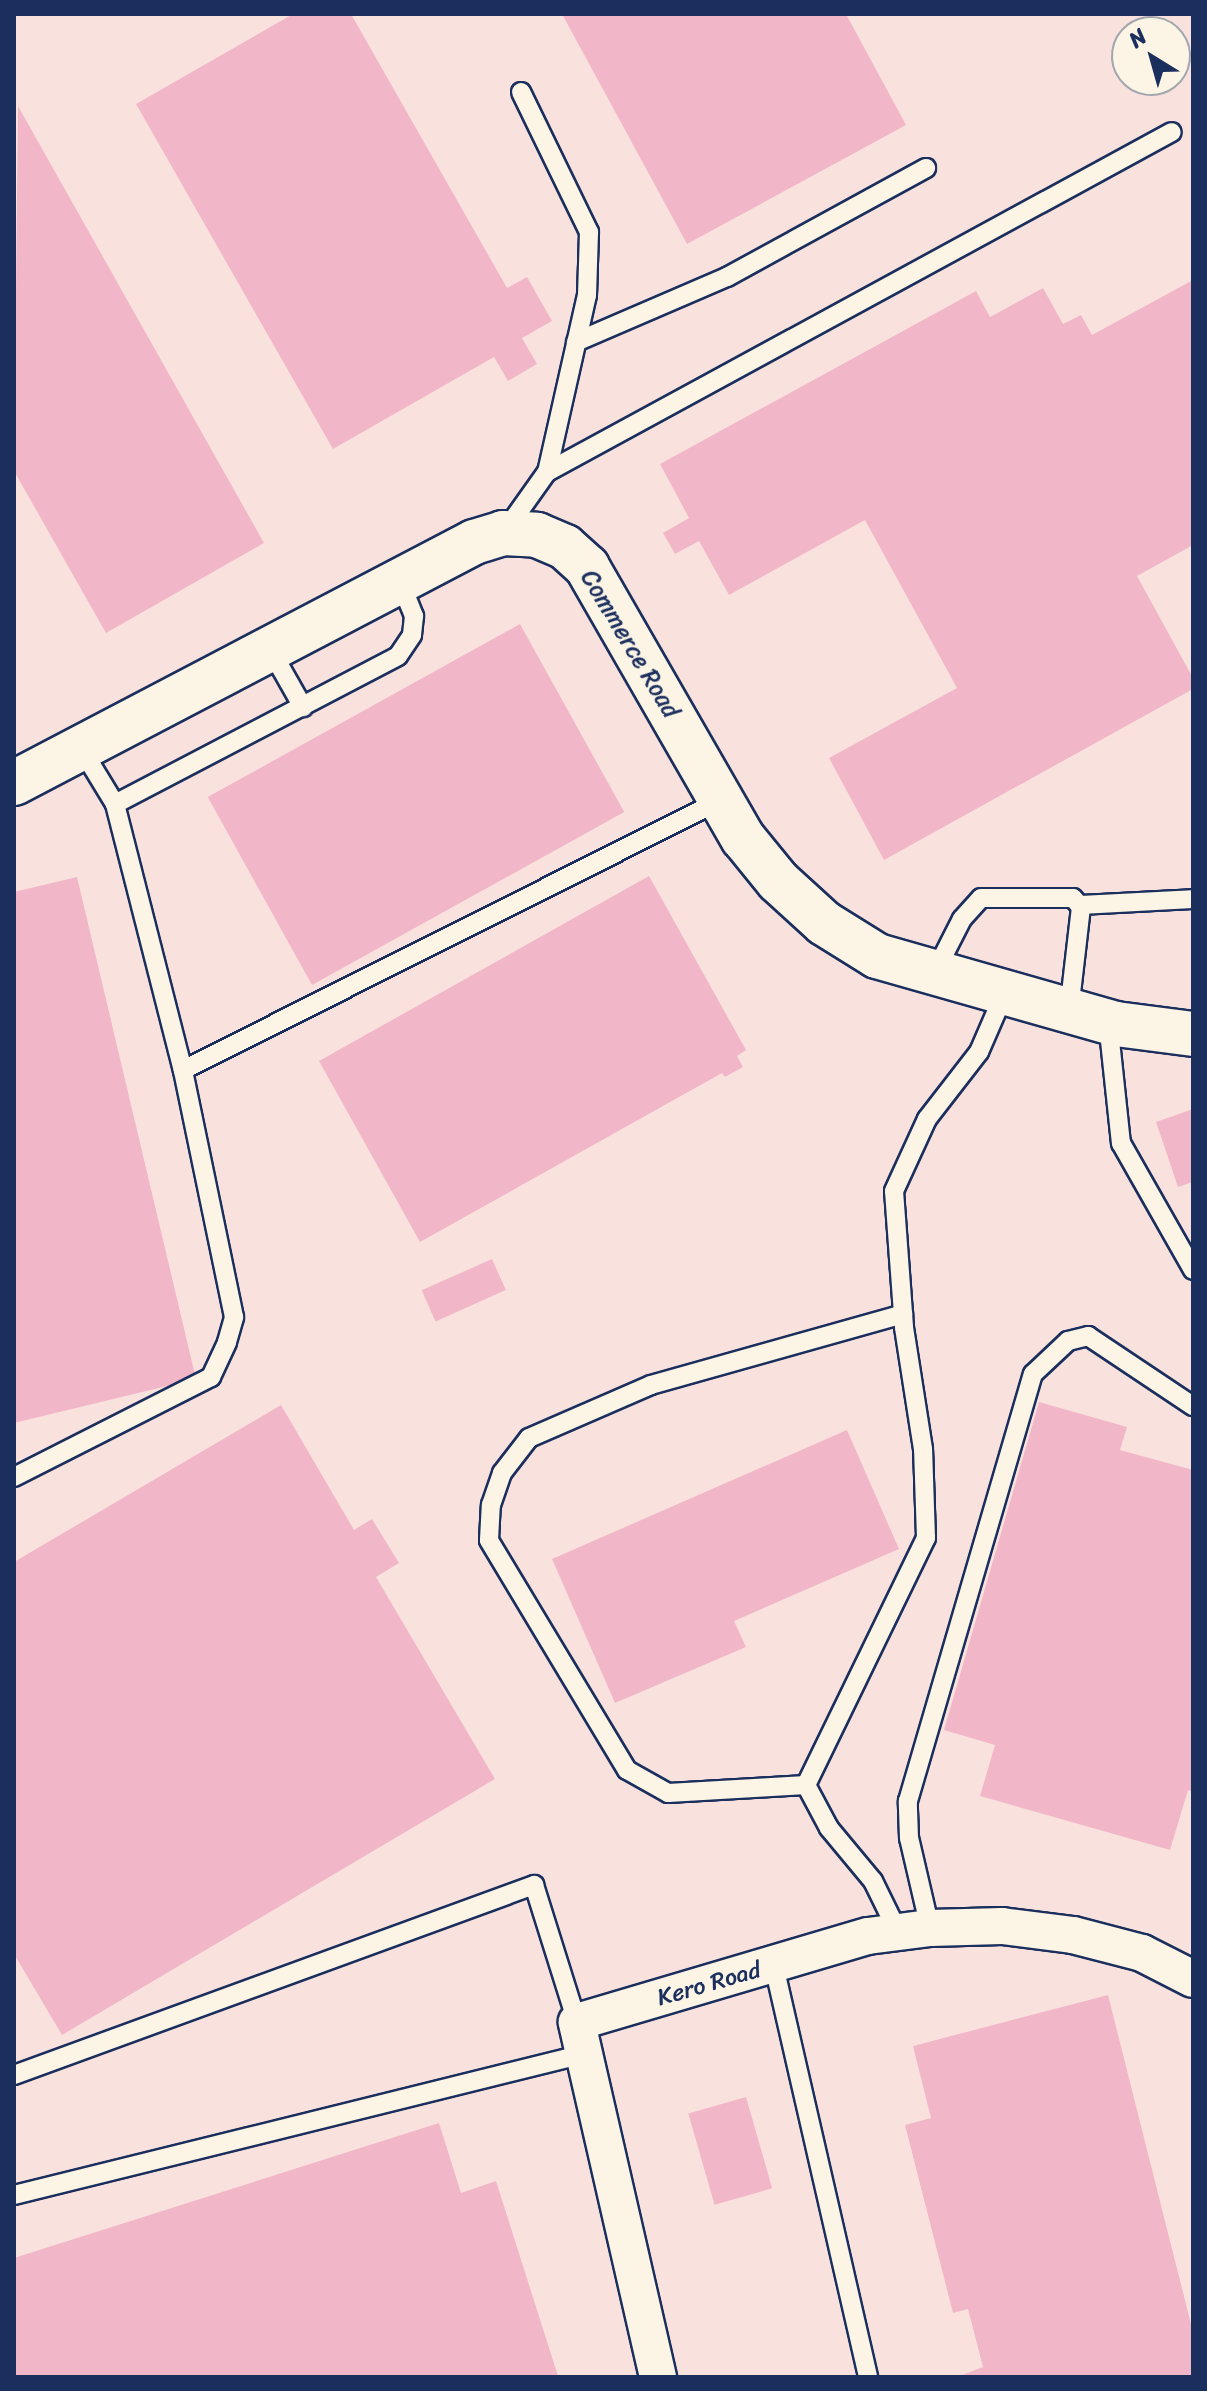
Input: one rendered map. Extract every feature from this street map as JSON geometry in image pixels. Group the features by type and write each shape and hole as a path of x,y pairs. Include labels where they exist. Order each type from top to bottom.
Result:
{"street":[{"name":"Commerce Road","path":"14,783 474,542 503,533 537,535 565,547 587,567 721,800 778,881 824,923 877,956 1088,1016 1193,1034"},
{"name":"Kero Road","path":"581,2038 774,1966 914,1930 1002,1926 1073,1935 1142,1953 1193,1979"},
{"path":"581,2038 658,2377"}],"lane":[{"path":"503,533 547,472 587,295 589,232 521,92"},
{"path":"547,472 1172,132"},
{"path":"576,342 727,277 926,168"},
{"path":"115,804 398,656 412,635 414,616 400,581"},
{"path":"270,649 303,707"},
{"path":"14,1477 211,1377 227,1342 234,1317 183,1070 115,804 81,748"},
{"path":"183,1070 721,800"},
{"path":"935,972 968,911 989,894 1073,898 1080,905 1088,1016 1121,1143 1193,1270"},
{"path":"1080,905 1193,899"},
{"path":"806,1785 926,1538 923,1449 903,1314 894,1191 927,1119 979,1052 1005,992"},
{"path":"806,1785 668,1793 627,1770 489,1540 491,1505 502,1473 529,1438 651,1385 903,1314"},
{"path":"914,1930 908,1801 1033,1374 1068,1341 1088,1336 1193,1406"},
{"path":"806,1785 829,1828 914,1930"},
{"path":"14,2075 534,1885 581,2038 14,2195"},
{"path":"774,1966 868,2377"}],"shaded area":[{"path":"14,14 1193,14 1193,2377 14,2377"}],"building":[{"path":"293,14 351,14 507,288 527,277 552,321 522,338 537,364 508,381 494,357 333,449 136,104"},
{"path":"562,14 846,14 906,125 687,244"},
{"path":"18,106 264,543 106,633 14,471"},
{"path":"1193,280 1193,545 1137,576 1193,678 1193,689 884,860 829,758 957,688 865,520 729,595 699,541 675,554 663,533 689,518 660,464 976,291 990,317 1043,288 1063,324 1081,315 1092,335"},
{"path":"520,624 624,812 312,985 208,797"},
{"path":"649,876 746,1050 737,1056 743,1067 725,1077 722,1073 420,1242 319,1061"},
{"path":"77,877 196,1379 14,1423 14,892"},
{"path":"1193,1109 1193,1182 1178,1187 1156,1122"},
{"path":"492,1259 506,1290 435,1321 422,1290"},
{"path":"1039,1402 1127,1427 1120,1450 1193,1470 1193,1792 1188,1790 1170,1850 980,1796 995,1745 944,1730"},
{"path":"281,1405 354,1530 372,1519 399,1563 376,1577 495,1779 62,2035 14,1954 14,1562"},
{"path":"847,1430 899,1549 734,1621 746,1647 615,1703 552,1559"},
{"path":"1108,1995 1193,2332 1193,2377 957,2377 983,2367 968,2309 953,2313 905,2125 931,2118 913,2046"},
{"path":"746,2097 772,2188 715,2205 688,2114"},
{"path":"439,2123 461,2193 496,2181 558,2376 14,2377 14,2258"}]}
